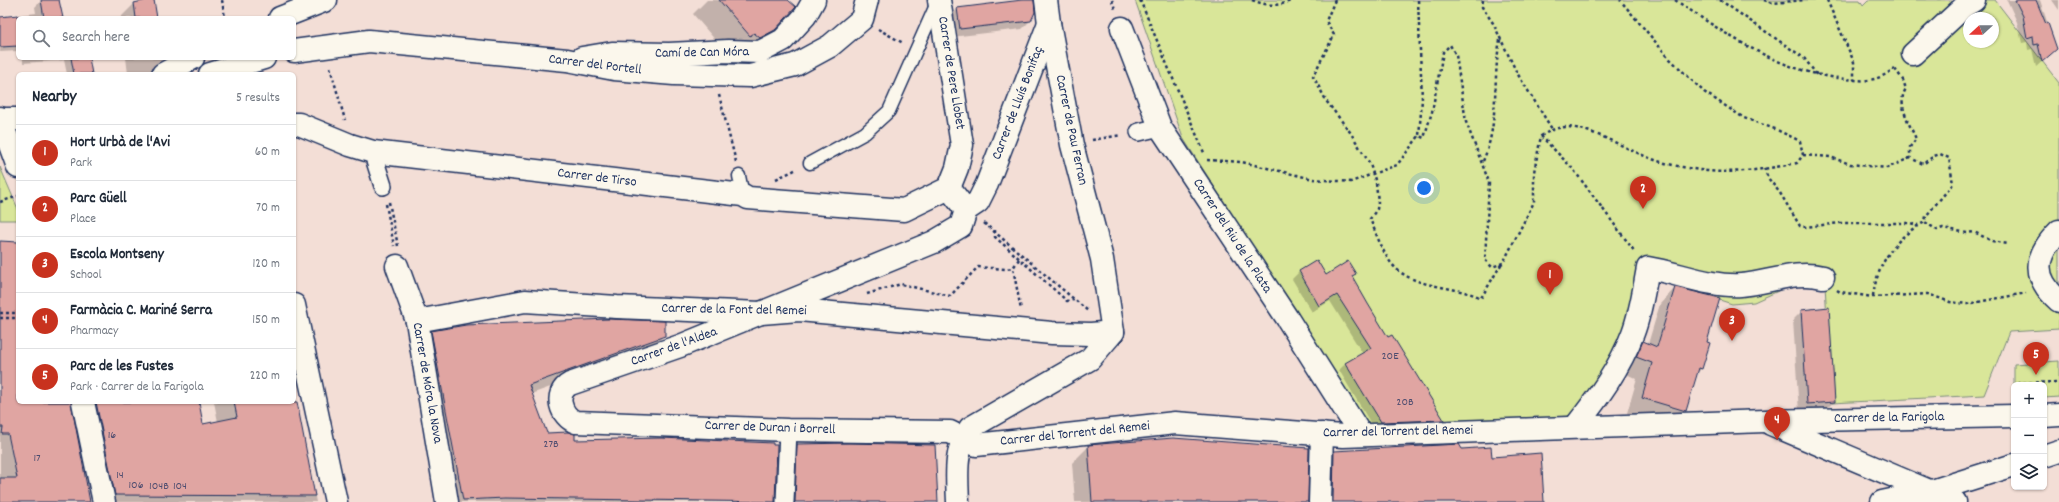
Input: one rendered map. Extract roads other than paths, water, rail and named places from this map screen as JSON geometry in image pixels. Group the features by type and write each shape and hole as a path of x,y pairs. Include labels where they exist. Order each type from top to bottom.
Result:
{"street":[{"path":"285,16 326,0"},
{"name":"Camí de Can Móra","path":"567,60 612,53 669,54 728,51 760,52 783,40 805,16 814,0"},
{"name":"Carrer de Pere Llobet","path":"939,0 962,145 957,168 949,188"},
{"path":"1913,54 1965,6 1974,0"},
{"name":"Carrer de Pau Ferran","path":"1049,8 1072,144 1102,259 1113,332"},
{"name":"Carrer de Lluís Bonifaç","path":"966,210 978,202 987,184 1049,8"},
{"name":"Carrer del Portell","path":"296,50 369,41 567,60 614,69 715,81 750,76 795,65 830,46 865,10"},
{"name":"Carrer del Riu de la Plata","path":"1122,28 1149,129 1287,318 1361,435"},
{"path":"167,72 189,60"},
{"path":"217,72 257,60"},
{"path":"6,119 16,159"},
{"name":"Carrer de Tirso","path":"296,124 350,145 373,152 741,186 748,198 904,210 949,188"},
{"path":"375,161 383,186"},
{"path":"949,188 966,210"},
{"name":"Carrer de l'Aldea","path":"576,422 568,420 561,405 561,397 566,386 680,346 934,242 961,226 966,210"},
{"path":"2053,296 2040,275 2040,259 2050,240 2059,231"},
{"name":"Carrer de Móra la Nova","path":"397,266 417,321 447,502"},
{"path":"1575,427 1599,396 1623,356 1633,333 1648,268 1724,284 1742,284 1786,276 1811,274 1823,277"},
{"name":"Carrer de la Font del Remei","path":"417,321 525,301 617,307 762,313 799,310 1052,333 1092,334 1113,332"},
{"path":"296,313 336,502"},
{"path":"958,502 959,452 963,438 973,425 1090,360 1113,332"},
{"path":"83,404 104,502"},
{"name":"Carrer de la Farigola","path":"1764,421 2011,416"},
{"path":"2047,416 2059,416"},
{"path":"1764,421 1955,502"},
{"name":"Carrer del Torrent del Remei","path":"963,438 976,445 1175,422 1322,434 1361,435 1764,421"},
{"name":"Carrer de Duran i Borrell","path":"576,422 788,430 950,432 963,438"},
{"path":"785,502 788,430"},
{"path":"1320,502 1322,434"},
{"path":"2047,455 2059,451"},
{"path":"1882,502 1929,492 2011,466"}],"lane":[{"path":"810,163 865,133 889,112 939,0"}],"place":[{"name":"Parc Güell","path":"1643,209"},
{"name":"Hort Urbà de l'Avi","path":"1550,295"},
{"name":"Escola Montseny","path":"1732,341"},
{"name":"Parc de les Fustes","path":"2036,375"},
{"name":"Farmàcia C. Mariné Serra","path":"1777,440"}]}
